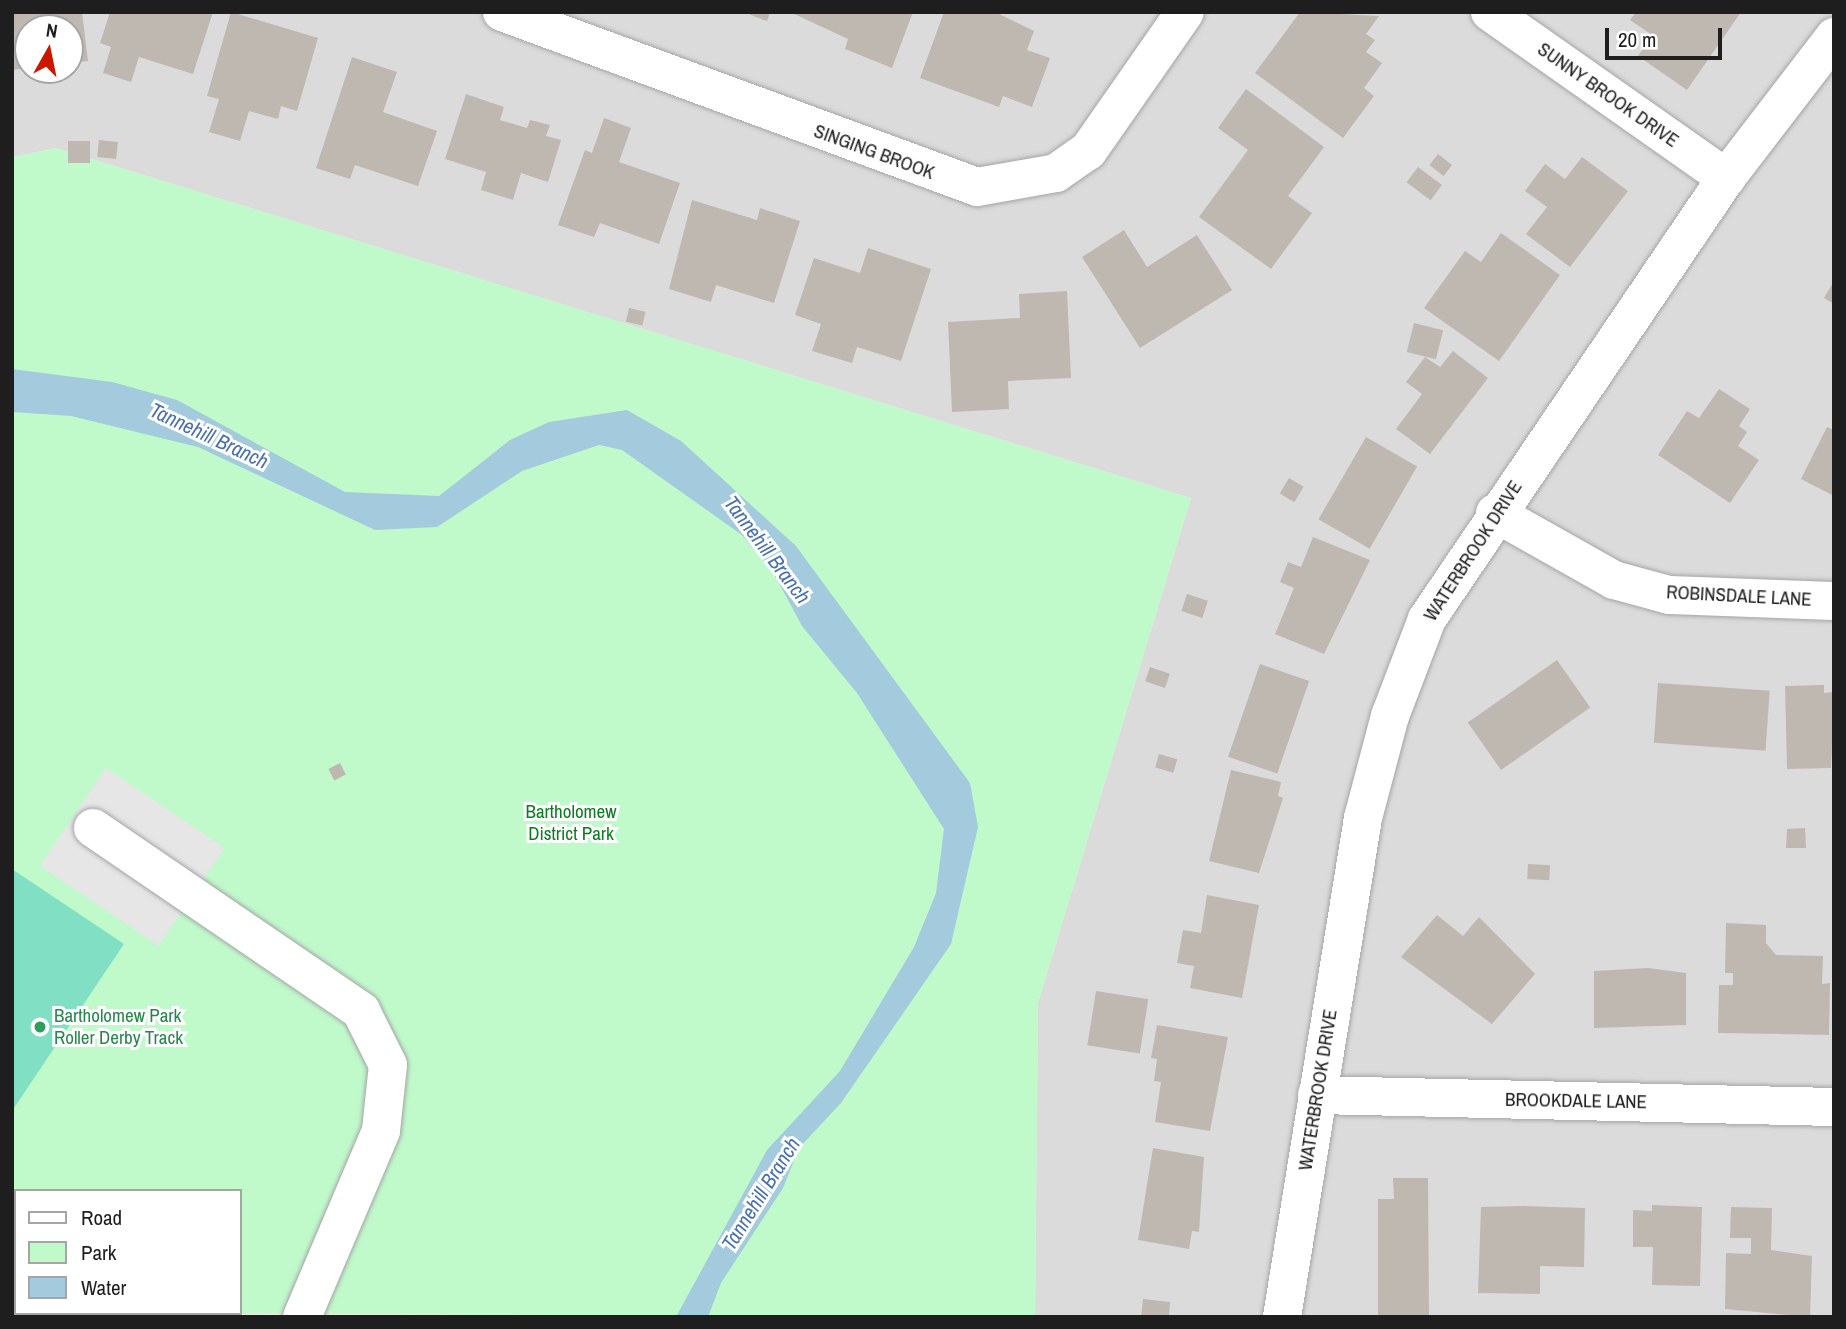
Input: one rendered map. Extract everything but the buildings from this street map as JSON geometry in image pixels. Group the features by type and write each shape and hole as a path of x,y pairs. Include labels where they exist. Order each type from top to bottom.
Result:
{"street":[{"name":"SINGING BROOK","path":"502,12 977,187 1056,173 1088,151 1185,12"},
{"name":"SUNNY BROOK DRIVE","path":"1490,12 1726,178"},
{"name":"WATERBROOK DRIVE","path":"1282,1317 1363,818 1390,716 1427,620 1495,513 1726,178 1834,37"},
{"name":"ROBINSDALE LANE","path":"1495,513 1614,580 1669,595 1834,601"},
{"path":"93,828 361,1011 388,1065 381,1131 302,1317"},
{"name":"BROOKDALE LANE","path":"1317,1095 1834,1107"}],"shaded area":[{"path":"12,12 1834,12 1834,1317 1035,1317 1038,1003 1191,498 56,148 12,157"},
{"path":"106,768 225,848 159,946 40,866"}],"green space":[{"name":"Bartholomew District Park","path":"56,148 1191,498 1038,1003 1035,1317 242,1314 242,1189 14,1189 12,1304 12,157"},
{"name":"Bartholomew Park Roller Derby Track","path":"12,869 124,944 12,1111"}],"water":[{"name":"Tannehill Branch","path":"12,369 112,382 177,400 345,492 439,496 510,440 549,422 627,410 681,441 796,546 970,783 978,827 951,944 841,1103 799,1148 783,1188 721,1283 708,1317 676,1317 767,1150 840,1071 914,947 936,893 944,829 857,693 802,626 773,572 742,535 622,450 599,445 522,471 437,527 375,530 198,447 71,416 12,412"}],"place":[{"name":"Bartholomew Park Roller Derby Track","path":"40,1027"}]}
